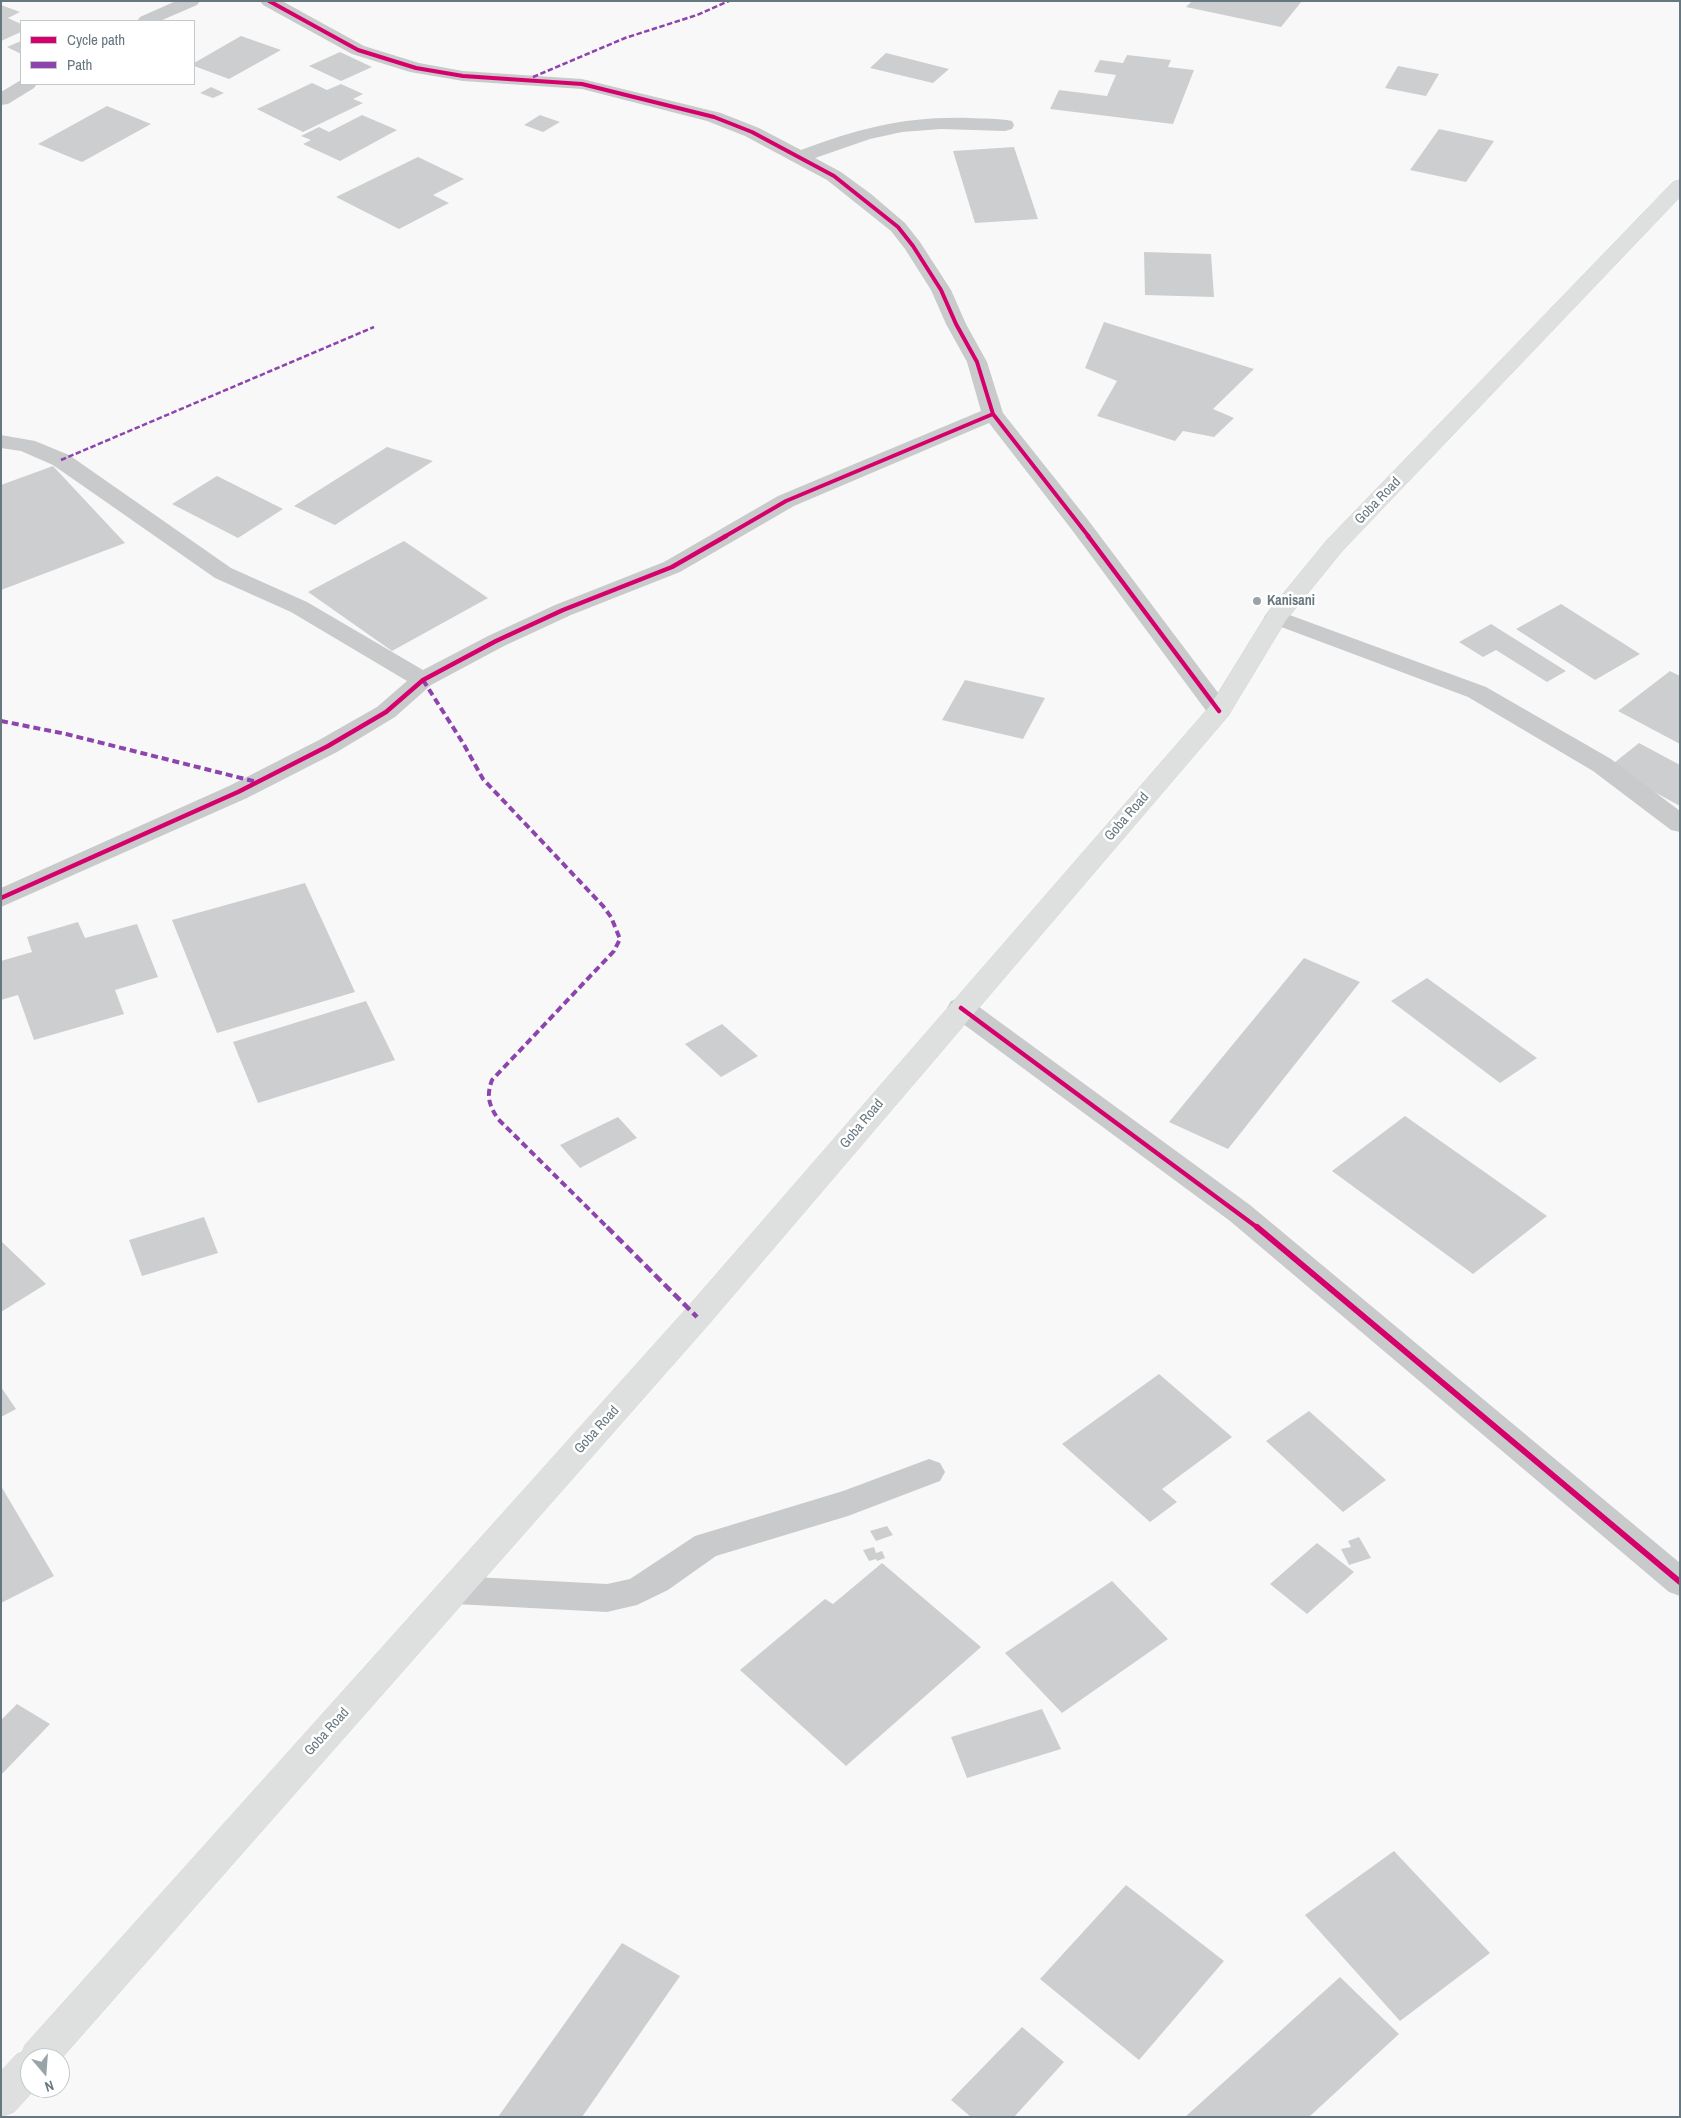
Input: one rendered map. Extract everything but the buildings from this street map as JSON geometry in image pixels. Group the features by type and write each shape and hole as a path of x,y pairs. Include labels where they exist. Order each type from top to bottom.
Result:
{"main road":[{"name":"Goba Road","path":"47,2048 697,1316 1219,711 1276,618 1335,545 1680,186"}],"street":[{"path":"148,20 191,1"},
{"path":"269,1 358,50 416,68 463,76 572,83 714,117 752,132 800,157 834,176 864,198 898,227 913,246 941,290 956,324 977,362 993,414 1080,525 1219,711"},
{"path":"1,100 26,85"},
{"path":"800,157 851,138 902,126 956,123 1006,125"},
{"path":"1,898 238,792 328,746 386,712 423,680 496,641 563,610 672,567 786,501 993,414"},
{"path":"1,440 27,446 61,460 223,573 299,607 423,680"},
{"path":"1276,618 1477,692 1602,765 1680,824"},
{"path":"961,1008 1240,1214 1680,1582"},
{"path":"455,1590 608,1598 621,1595 637,1591 657,1580 706,1546 848,1503 929,1472"}],"marked path":[{"path":"533,77 625,38 697,15 729,1"},
{"path":"61,460 374,327"},
{"path":"423,680 463,743 483,779 603,906 611,917 620,939 614,951 492,1080 488,1096 490,1104 498,1119 697,1317"},
{"path":"1,721 66,734 257,782"}],"cycle path":[{"path":"269,1 358,50 416,68 463,76 582,84 714,117 752,132 800,157 834,176 864,198 898,227 913,246 941,290 956,324 977,362 993,414 1080,525 1219,711"},
{"path":"1,898 238,792 328,746 386,712 423,680 496,641 563,610 672,567 786,501 993,414"},
{"path":"961,1008 1240,1213 1680,1582"}],"place":[{"name":"Kanisani","path":"1257,601"}]}
